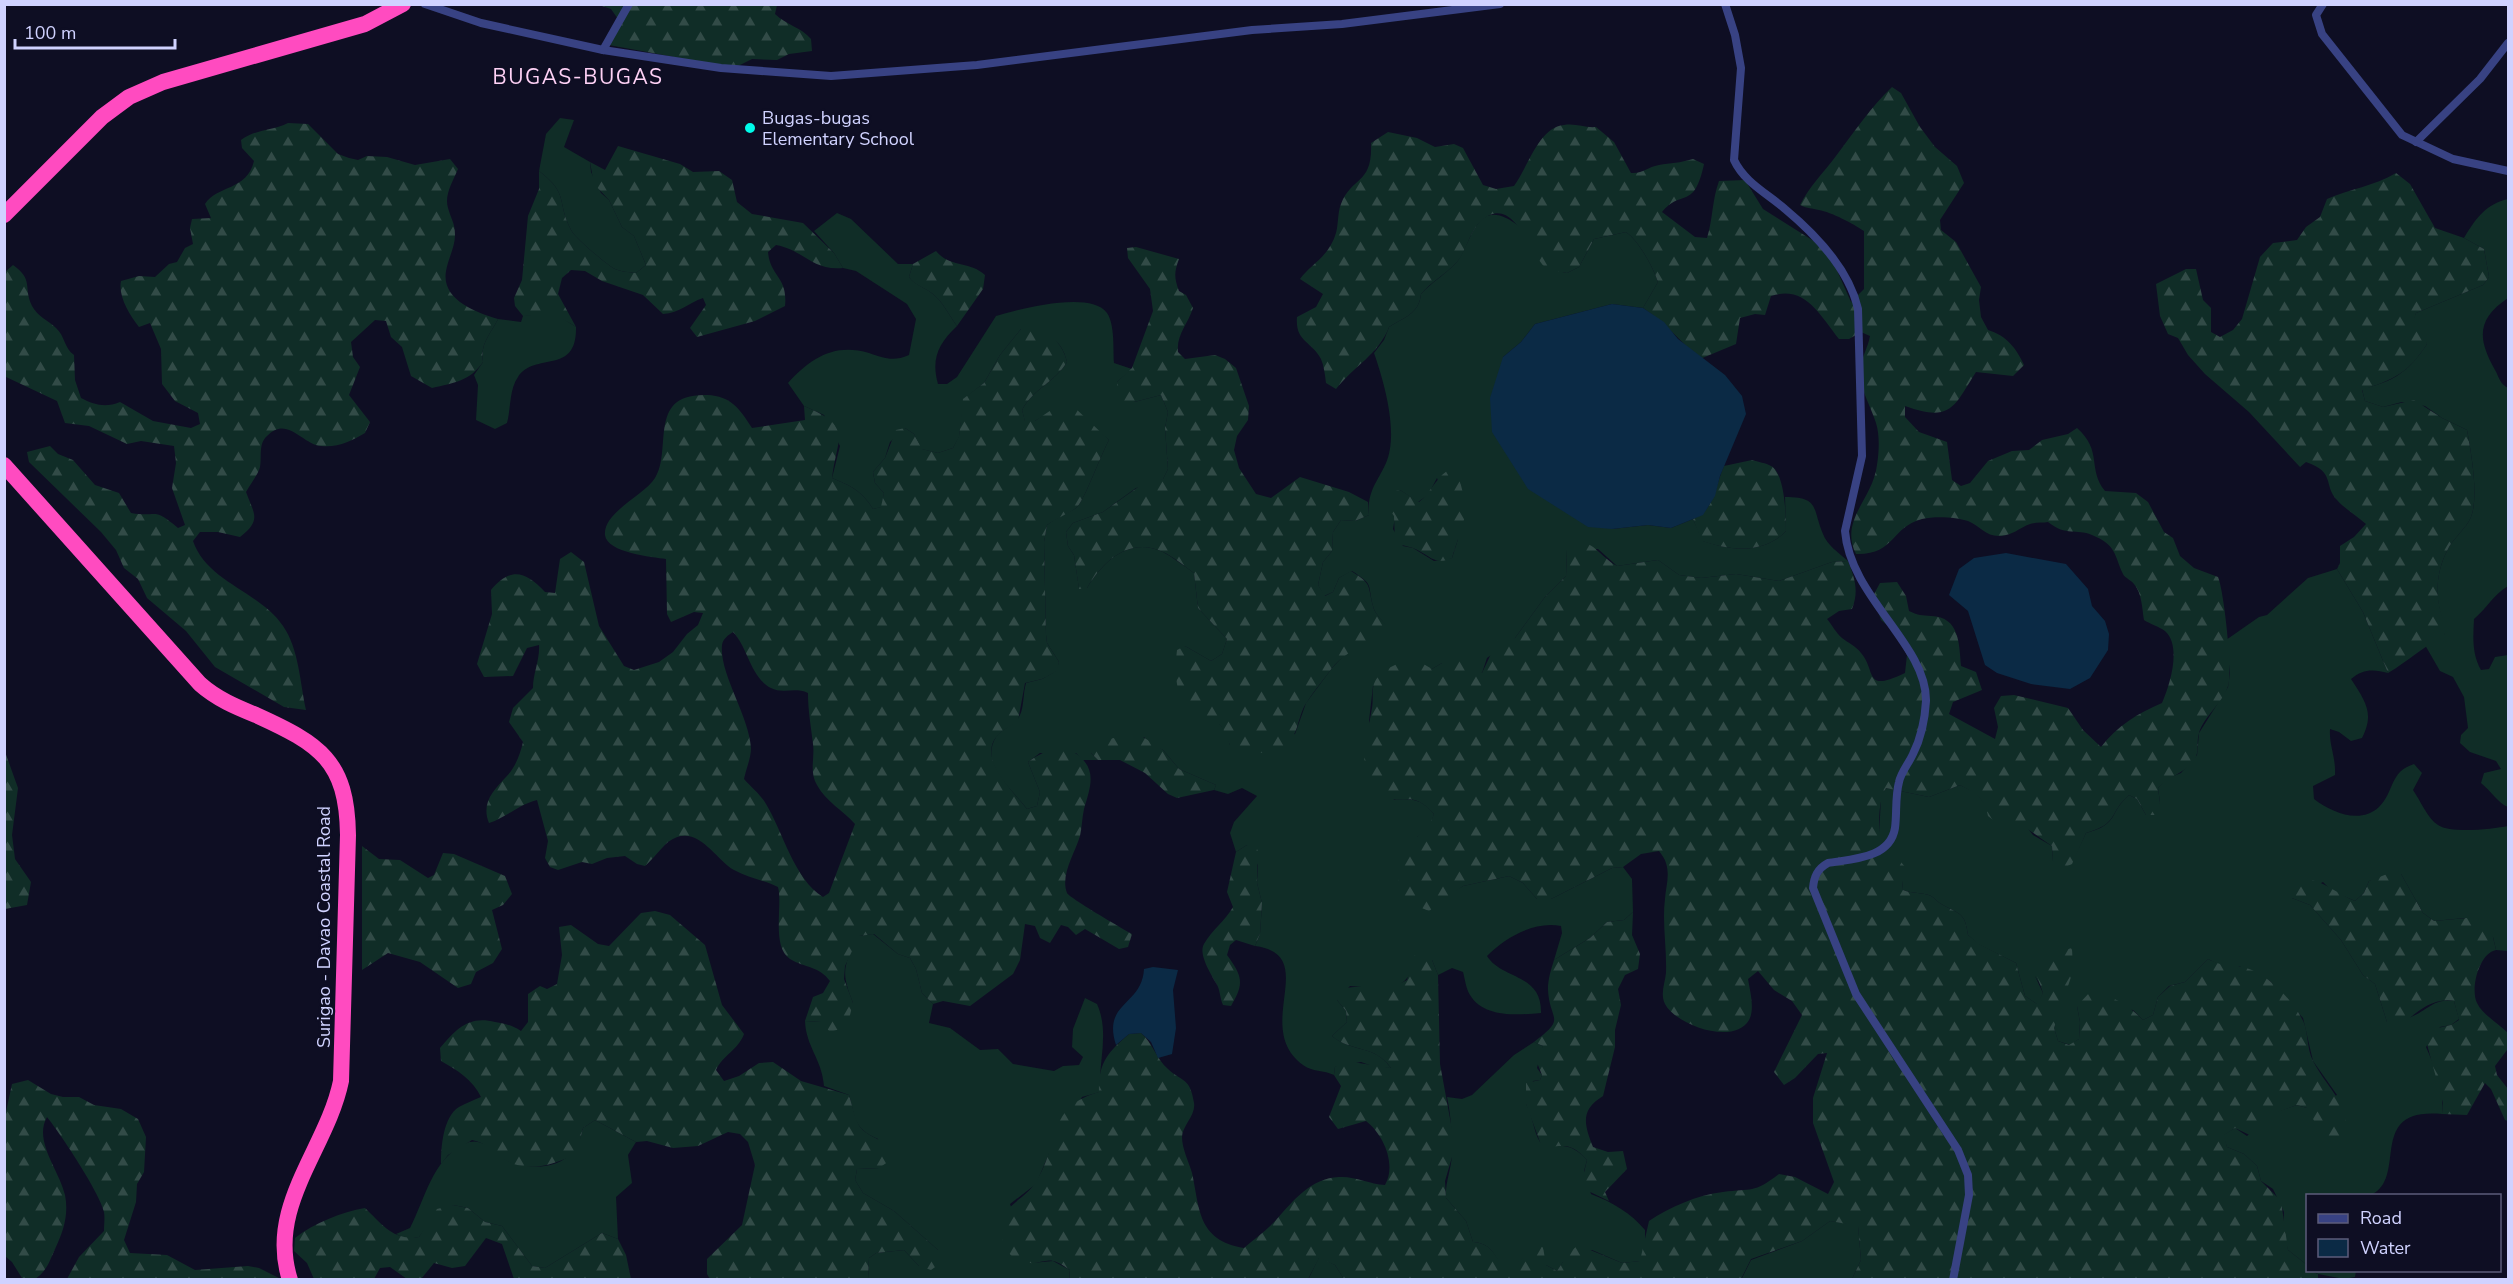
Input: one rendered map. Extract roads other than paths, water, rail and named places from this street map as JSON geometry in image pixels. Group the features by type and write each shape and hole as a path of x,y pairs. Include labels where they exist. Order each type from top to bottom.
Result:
{"highway":[{"path":"4,215 102,117 136,93 163,82 365,24 403,4"},
{"name":"Surigao - Davao Coastal Road","path":"4,465 200,684 220,699 306,741 331,762 338,776 346,802 348,829 341,1081 334,1105 303,1171 290,1206 285,1252 290,1280"}],"street":[{"path":"425,4 481,23 603,50 721,68 831,76 866,75 1029,59 1252,30 1342,24 1500,4"},
{"path":"603,50 629,4"},
{"path":"1725,4 1736,35 1741,68 1734,160 1762,191 1784,208 1823,247 1853,291 1858,309 1862,456 1845,531 1846,542 1848,551 1870,596 1922,675 1925,708 1919,741 1900,779 1895,826 1890,841 1871,856 1828,863 1821,867 1814,880 1813,888 1856,994 1946,1132 1968,1175 1969,1195 1953,1280"},
{"path":"2323,4 2316,15 2322,34 2402,135 2453,159 2508,171"},
{"path":"2416,142 2480,79 2508,43"}],"water":[{"path":"1612,304 1643,308 1664,322 1678,339 1725,375 1742,396 1746,414 1720,476 1715,496 1703,515 1671,528 1648,525 1612,529 1588,527 1528,489 1492,432 1490,398 1503,357 1521,342 1535,324"},
{"path":"2006,553 2066,564 2088,589 2092,606 2105,621 2109,634 2108,650 2090,678 2070,689 2031,684 1997,673 1985,665 1968,611 1949,595 1959,569 1974,558"},
{"path":"1153,967 1178,970 1173,990 1176,1028 1172,1054 1158,1058 1151,1042 1141,1033 1129,1034 1116,1045 1113,1031 1114,1020 1118,1012 1137,990 1142,981 1144,969"}],"place":[{"name":"Bugas-bugas Elementary School","path":"750,128"}],"district":[{"name":"BUGAS-BUGAS","path":"578,77"}]}
